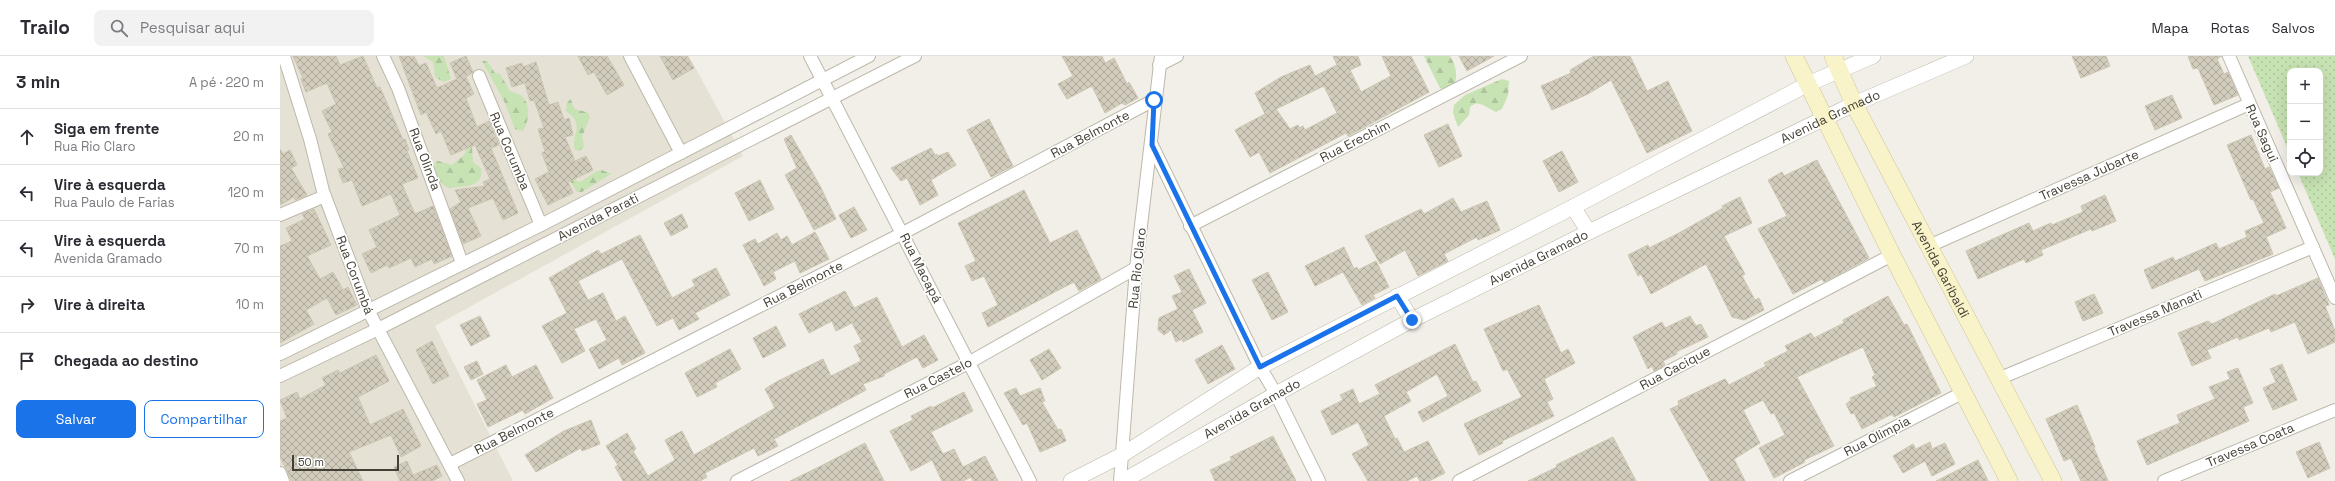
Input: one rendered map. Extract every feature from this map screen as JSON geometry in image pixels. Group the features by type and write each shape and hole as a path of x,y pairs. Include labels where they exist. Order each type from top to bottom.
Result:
{"main road":[{"path":"1794,56 1892,255 2009,481"},
{"name":"Avenida Garibaldi","path":"1836,63 1854,104 2053,481"}],"street":[{"name":"Rua Corumbá","path":"284,56 310,138 325,196 368,310 458,481"},
{"name":"Rua Olinda","path":"383,56 398,88 462,263"},
{"path":"630,56 681,153"},
{"name":"Rua Macapá","path":"810,56 970,362 1030,481"},
{"name":"Avenida Parati","path":"280,354 541,225 869,56"},
{"name":"Avenida Parati","path":"280,376 378,329 916,56"},
{"path":"1160,61 1177,56"},
{"name":"Rua Erechim","path":"1190,226 1520,56"},
{"name":"Avenida Gramado","path":"1071,481 1122,455 1260,367 1574,207 1808,84 1836,63 1873,56"},
{"name":"Avenida Gramado","path":"1123,481 1276,394 1412,320 1589,232 1854,104 1966,56"},
{"name":"Rua Sagui","path":"2229,56 2335,298"},
{"name":"Rua Rio Claro","path":"1120,481 1136,268 1152,145 1154,100 1160,61"},
{"name":"Rua Corumba","path":"479,76 541,225"},
{"name":"Rua Belmonte","path":"450,464 903,233 1154,100"},
{"name":"Travessa Jubarte","path":"1929,246 2249,104"},
{"path":"1152,145 1190,226 1260,367 1276,394 1319,481"},
{"path":"280,215 325,196"},
{"path":"1574,207 1589,232"},
{"name":"Travessa Manati","path":"1998,379 2313,247"},
{"name":"Rua Cacique","path":"1459,481 1892,255"},
{"name":"Rua Castelo","path":"737,481 970,362 1136,268"},
{"path":"1397,296 1412,320"},
{"name":"Rua Olimpia","path":"1790,481 1964,392"},
{"name":"Travessa Coata","path":"2164,481 2335,410"},
{"path":"280,473 283,481"}],"shaded area":[{"path":"288,56 689,56 743,156 435,326 513,481 280,481 280,60"}],"green space":[{"path":"423,56 444,56 451,79 444,82 435,77 433,62"},
{"path":"1424,56 1450,56 1456,71 1454,86 1447,90 1440,88"},
{"path":"2248,56 2335,56 2335,259 2299,176 2323,176 2323,68 2287,68 2287,147"},
{"path":"482,61 487,61 495,73 500,74 510,91 519,94 526,101 528,106 528,117 523,131 515,129 504,101"},
{"path":"1502,79 1509,81 1508,95 1502,109 1496,112 1476,103 1470,107 1469,115 1458,127 1453,113 1454,105 1465,95"},
{"path":"571,99 574,108 587,112 590,117 582,137 584,146 580,151 575,150 574,144 577,126 576,121 566,111 567,102"},
{"path":"468,145 472,147 473,162 481,168 478,181 463,187 446,187 441,182 435,170 434,164 438,161 452,165 464,155"},
{"path":"602,170 611,174 582,192 577,192 569,179 574,176 576,180 580,182 597,171"}],"building":[{"path":"293,56 336,56 340,65 363,56 377,88 380,87 403,140 405,139 409,150 407,151 418,178 402,184 415,214 433,206 452,256 434,264 432,259 415,267 411,258 389,268 387,265 371,273 362,254 377,247 369,230 400,215 391,194 362,206 352,180 343,183 338,169 344,168 328,134 332,132 322,111 336,104 327,83 306,92 301,79 303,78"},
{"path":"399,56 414,56 419,66 426,63 437,88 457,79 450,63 466,56 473,72 466,77 474,94 466,98 477,127 489,121 499,145 491,148 518,213 503,220 493,198 468,208 481,236 463,244 450,209 461,202 455,190 485,186 483,182 490,179 475,145 451,155 441,131 436,134 426,112 421,115"},
{"path":"578,56 607,56 624,85 607,95 594,72 588,75"},
{"path":"660,56 687,56 694,68 673,80"},
{"path":"1062,56 1102,56 1105,63 1114,58 1127,84 1129,82 1138,98 1125,105 1122,103 1105,113 1092,86 1067,99 1058,84 1073,76"},
{"path":"1333,56 1358,56 1361,65 1350,70 1361,92 1391,76 1382,56 1411,56 1429,92 1348,136 1346,133 1270,173 1259,152 1250,157 1235,130 1265,114 1255,93 1281,77 1310,65 1315,76 1337,65","holes":["1324,86 1337,113 1305,130 1303,126 1299,128 1298,125 1290,129 1276,109"]},
{"path":"1459,56 1494,56 1467,71"},
{"path":"1594,56 1630,56 1647,91 1668,81 1692,131 1647,153 1611,80 1588,94 1552,110 1541,86 1571,73 1570,70"},
{"path":"2072,56 2106,56 2110,66 2081,78"},
{"path":"2188,56 2222,56 2217,59 2224,74 2228,72 2238,95 2214,105 2198,68 2193,69"},
{"path":"536,62 549,105 558,102 564,120 569,118 573,135 565,137 575,161 586,156 593,170 568,182 573,193 548,205 535,179 549,172 542,153 545,151 538,129 544,128 534,100 530,101 525,83 512,87 506,68 522,63 523,67"},
{"path":"2172,95 2182,118 2155,130 2145,106"},
{"path":"989,119 1013,166 991,177 967,130"},
{"path":"1448,124 1462,156 1439,167 1424,135"},
{"path":"791,135 820,186 836,219 814,230 785,175 797,168 784,139"},
{"path":"2251,135 2265,169 2269,167 2279,188 2270,192 2286,228 2266,237 2273,254 2205,281 2199,269 2152,289 2144,270 2173,257 2175,261 2216,243 2219,249 2247,237 2245,231 2264,223 2253,199 2251,200 2227,145"},
{"path":"931,148 935,155 937,154 938,156 948,152 956,165 931,180 938,195 920,205 907,178 901,181 891,168"},
{"path":"280,149 283,154 290,150 297,165 291,168 307,195 295,200 294,197 280,205"},
{"path":"1562,151 1578,182 1559,192 1543,161"},
{"path":"1817,160 1869,258 1824,282 1822,279 1793,294 1758,229 1787,216 1768,180 1782,172 1784,176"},
{"path":"760,180 774,209 749,221 735,193"},
{"path":"1024,190 1050,243 1077,230 1101,279 1079,291 1074,282 988,327 982,313 998,305 984,276 972,281 965,266 976,261 958,223"},
{"path":"2105,195 2116,221 2092,231 2091,229 2041,250 2043,255 2026,263 2024,259 1978,279 1966,251 2029,223 2033,231 2051,223 2052,225 2083,212 2081,206"},
{"path":"1740,197 1752,223 1724,236 1745,274 1742,276 1755,300 1759,298 1764,310 1744,320 1732,317 1706,264 1651,294 1641,274 1638,276 1628,255 1648,245 1649,248 1679,233 1723,208 1722,206"},
{"path":"1453,198 1461,212 1487,201 1500,230 1478,240 1477,237 1444,254 1448,261 1418,276 1405,250 1380,264 1365,236 1421,209 1424,214"},
{"path":"854,207 867,230 851,238 839,215"},
{"path":"314,209 331,245 307,256 320,279 333,272 343,290 348,287 357,305 336,315 327,298 306,310 314,324 280,343 280,246 292,241 286,228 305,219 302,214"},
{"path":"682,214 688,227 671,236 664,223"},
{"path":"815,232 829,259 800,273 795,261 773,272 776,279 764,286 743,245 755,239 758,244 777,233 781,240 787,236 792,245"},
{"path":"640,235 672,298 695,286 692,280 716,268 730,295 695,313 699,319 679,330 673,318 657,326 622,259 578,281 588,300 603,293 616,321 625,316 645,353 622,365 619,358 599,369 589,349 607,340 596,319 574,329 585,351 562,363 542,326 567,313 549,278 598,250 601,254"},
{"path":"1344,247 1354,269 1357,267 1358,270 1376,261 1389,287 1373,295 1375,298 1362,305 1343,272 1315,286 1305,266"},
{"path":"1189,269 1206,303 1192,310 1203,332 1183,342 1182,339 1176,342 1171,330 1164,335 1158,330 1159,318 1178,309 1172,296 1182,292 1174,276"},
{"path":"1268,272 1288,312 1272,320 1252,280"},
{"path":"2318,278 2329,305 2325,306 2335,331 2335,342 2308,354 2295,322 2271,332 2269,328 2239,340 2238,337 2207,350 2211,358 2192,366 2178,333 2208,321 2212,324 2275,294 2276,296"},
{"path":"845,291 854,308 877,297 902,347 924,335 938,360 923,368 917,357 884,374 884,376 863,384 866,390 774,439 778,446 758,456 754,448 705,473 707,477 700,481 623,481 615,467 618,465 606,446 627,433 636,449 633,451 648,476 675,460 665,440 682,431 694,455 775,408 765,389 778,381 823,359 831,376 861,361 854,346 862,342 852,323 836,331 832,321 809,333 799,314"},
{"path":"2094,294 2103,313 2083,321 2075,302"},
{"path":"1888,296 1904,325 1907,324 1941,393 1894,417 1892,414 1862,429 1854,413 1851,414 1846,404 1851,400 1850,398 1877,386 1872,377 1875,375 1863,347 1797,377 1834,446 1804,460 1805,462 1774,478 1759,448 1785,435 1774,413 1771,414 1763,400 1743,410 1760,443 1734,459 1745,481 1710,481 1670,409 1679,405 1678,401 1725,379 1729,385 1766,366 1764,363 1788,351 1785,346 1811,333 1814,338 1844,323 1843,320"},
{"path":"1539,305 1561,353 1568,349 1575,363 1544,379 1553,399 1547,402 1554,416 1502,441 1503,443 1479,455 1464,424 1522,397 1507,369 1503,371 1484,329"},
{"path":"480,316 490,336 471,346 460,325"},
{"path":"1690,316 1696,326 1701,324 1708,337 1676,352 1677,354 1663,361 1665,365 1654,371 1652,366 1648,369 1633,337 1662,322 1665,328"},
{"path":"776,326 786,346 763,358 753,338"},
{"path":"432,341 449,376 433,384 416,350"},
{"path":"1455,344 1473,382 1476,381 1481,391 1423,422 1418,412 1448,396 1437,374 1406,392 1411,401 1384,416 1395,439 1397,438 1404,452 1428,441 1445,473 1429,481 1420,481 1417,476 1407,481 1368,481 1352,454 1369,445 1358,422 1332,435 1321,411 1343,400 1340,395 1353,389 1359,404 1380,394 1375,385"},
{"path":"1222,345 1235,369 1208,384 1195,360"},
{"path":"730,349 741,369 715,383 717,387 697,397 685,373"},
{"path":"1049,349 1061,368 1042,380 1030,360"},
{"path":"376,355 389,381 358,397 370,425 403,409 421,446 401,457 391,435 349,452 363,481 292,481 280,457 280,421 287,418 280,400 297,392 300,399 326,385 322,378 338,370 340,373"},
{"path":"477,361 483,374 471,380 464,367"},
{"path":"2282,364 2297,400 2273,410 2263,388 2276,382 2270,369"},
{"path":"506,365 512,377 536,365 553,398 525,414 523,410 488,427 477,404 487,400 477,380"},
{"path":"2238,368 2253,403 2243,407 2249,421 2147,465 2137,441 2180,423 2177,415 2215,399 2209,387 2230,379 2227,372"},
{"path":"1016,388 1020,396 1040,388 1045,401 1042,402 1058,430 1061,429 1066,441 1040,452 1027,423 1023,425 1004,393"},
{"path":"964,392 973,411 931,432 943,454 954,449 963,467 985,456 998,481 973,481 971,477 963,481 942,481 932,460 911,471 890,431 913,420 911,416 931,406 932,408"},
{"path":"2077,405 2108,481 2081,481 2071,458 2064,461 2046,419"},
{"path":"591,420 600,444 582,451 581,448 536,472 525,455 564,431"},
{"path":"1273,436 1296,481 1215,481 1210,470 1232,460 1230,457"},
{"path":"1613,437 1636,481 1528,481 1557,467 1556,465"},
{"path":"1930,442 1932,449 1945,443 1955,464 1932,476 1925,461 1903,473 1893,456 1913,444 1916,449"},
{"path":"2319,442 2330,468 2308,478 2296,452"},
{"path":"865,443 884,481 790,481 821,466"},
{"path":"1978,460 1988,481 1936,481"},
{"path":"407,461 413,475 437,465 442,476 432,481 400,481 394,467"}],"route":[{"path":"1154,100 1152,145 1190,226 1260,367 1397,296 1412,320"}]}
